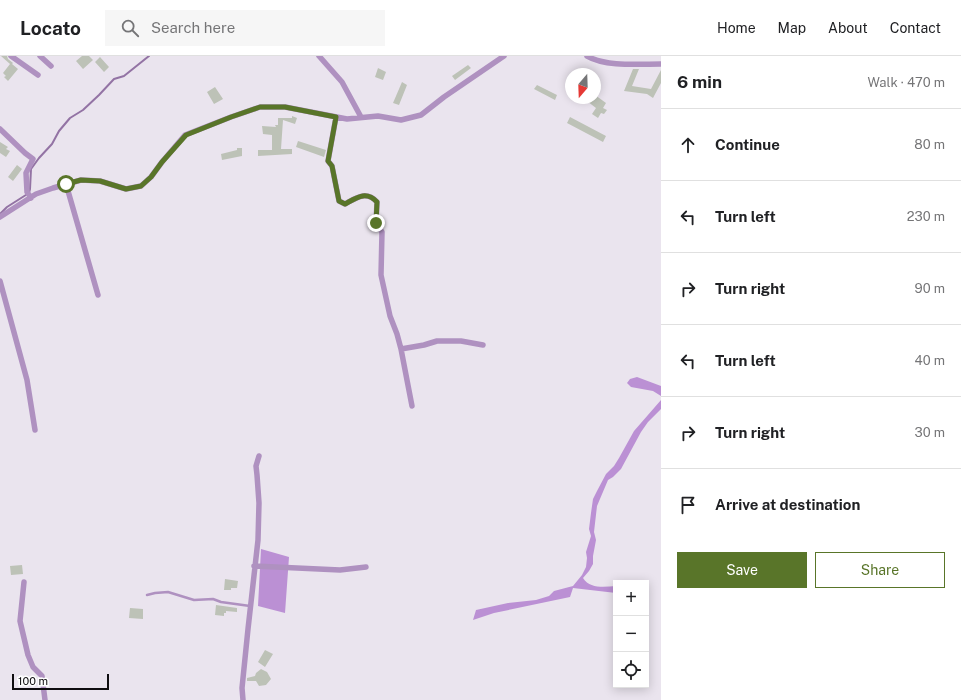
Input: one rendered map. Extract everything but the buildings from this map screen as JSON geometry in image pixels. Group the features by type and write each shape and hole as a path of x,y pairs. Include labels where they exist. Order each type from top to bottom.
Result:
{"street":[{"path":"11,56 38,76"},
{"path":"40,56 50,66"},
{"path":"319,56 342,82 361,117"},
{"path":"0,217 36,194 81,180 100,181 126,189 141,186 151,177 186,135 260,107 285,107 347,119 378,116 401,120 421,115 444,97 504,56"},
{"path":"588,56 593,59 617,64 661,64"},
{"path":"336,117 328,161 332,166 339,201 345,204 361,196 372,197 377,202 376,223 382,232 381,275 390,316 401,349 412,406"},
{"path":"0,129 33,159 26,173 27,192 31,198"},
{"path":"66,184 98,295"},
{"path":"0,281 27,380 35,430"},
{"path":"401,349 437,341 460,341 483,345"},
{"path":"243,700 242,688 258,540 259,502 256,466 258,456"},
{"path":"254,566 340,570 366,567"},
{"path":"24,582 20,622 31,661 34,668 42,676 45,700"}],"lane":[{"path":"146,595 168,592 194,600 213,599 221,602 250,606"}],"shaded area":[{"path":"637,377 661,386 661,396 653,391 631,387 627,383 630,379"},
{"path":"661,400 661,409 648,422 641,432 621,469 608,480 597,506 594,532 596,540 593,564 583,578 586,582 593,586 613,586 613,593 573,588 570,597 494,613 473,620 476,610 508,603 536,600 549,596 554,591 573,586 582,575 586,567 586,552 591,536 589,529 593,499 606,474 614,466 634,431"},
{"path":"261,549 289,557 285,613 258,606"}],"waterway":[{"path":"0,214 7,207 29,193 31,169 52,144 59,131 70,118 83,110 114,79 124,76 149,56"}],"route":[{"path":"66,184 81,180 100,181 126,189 141,186 151,177 186,135 260,107 285,107 336,117 328,161 332,166 339,201 345,204 361,196 372,197 377,202 376,223"}]}
